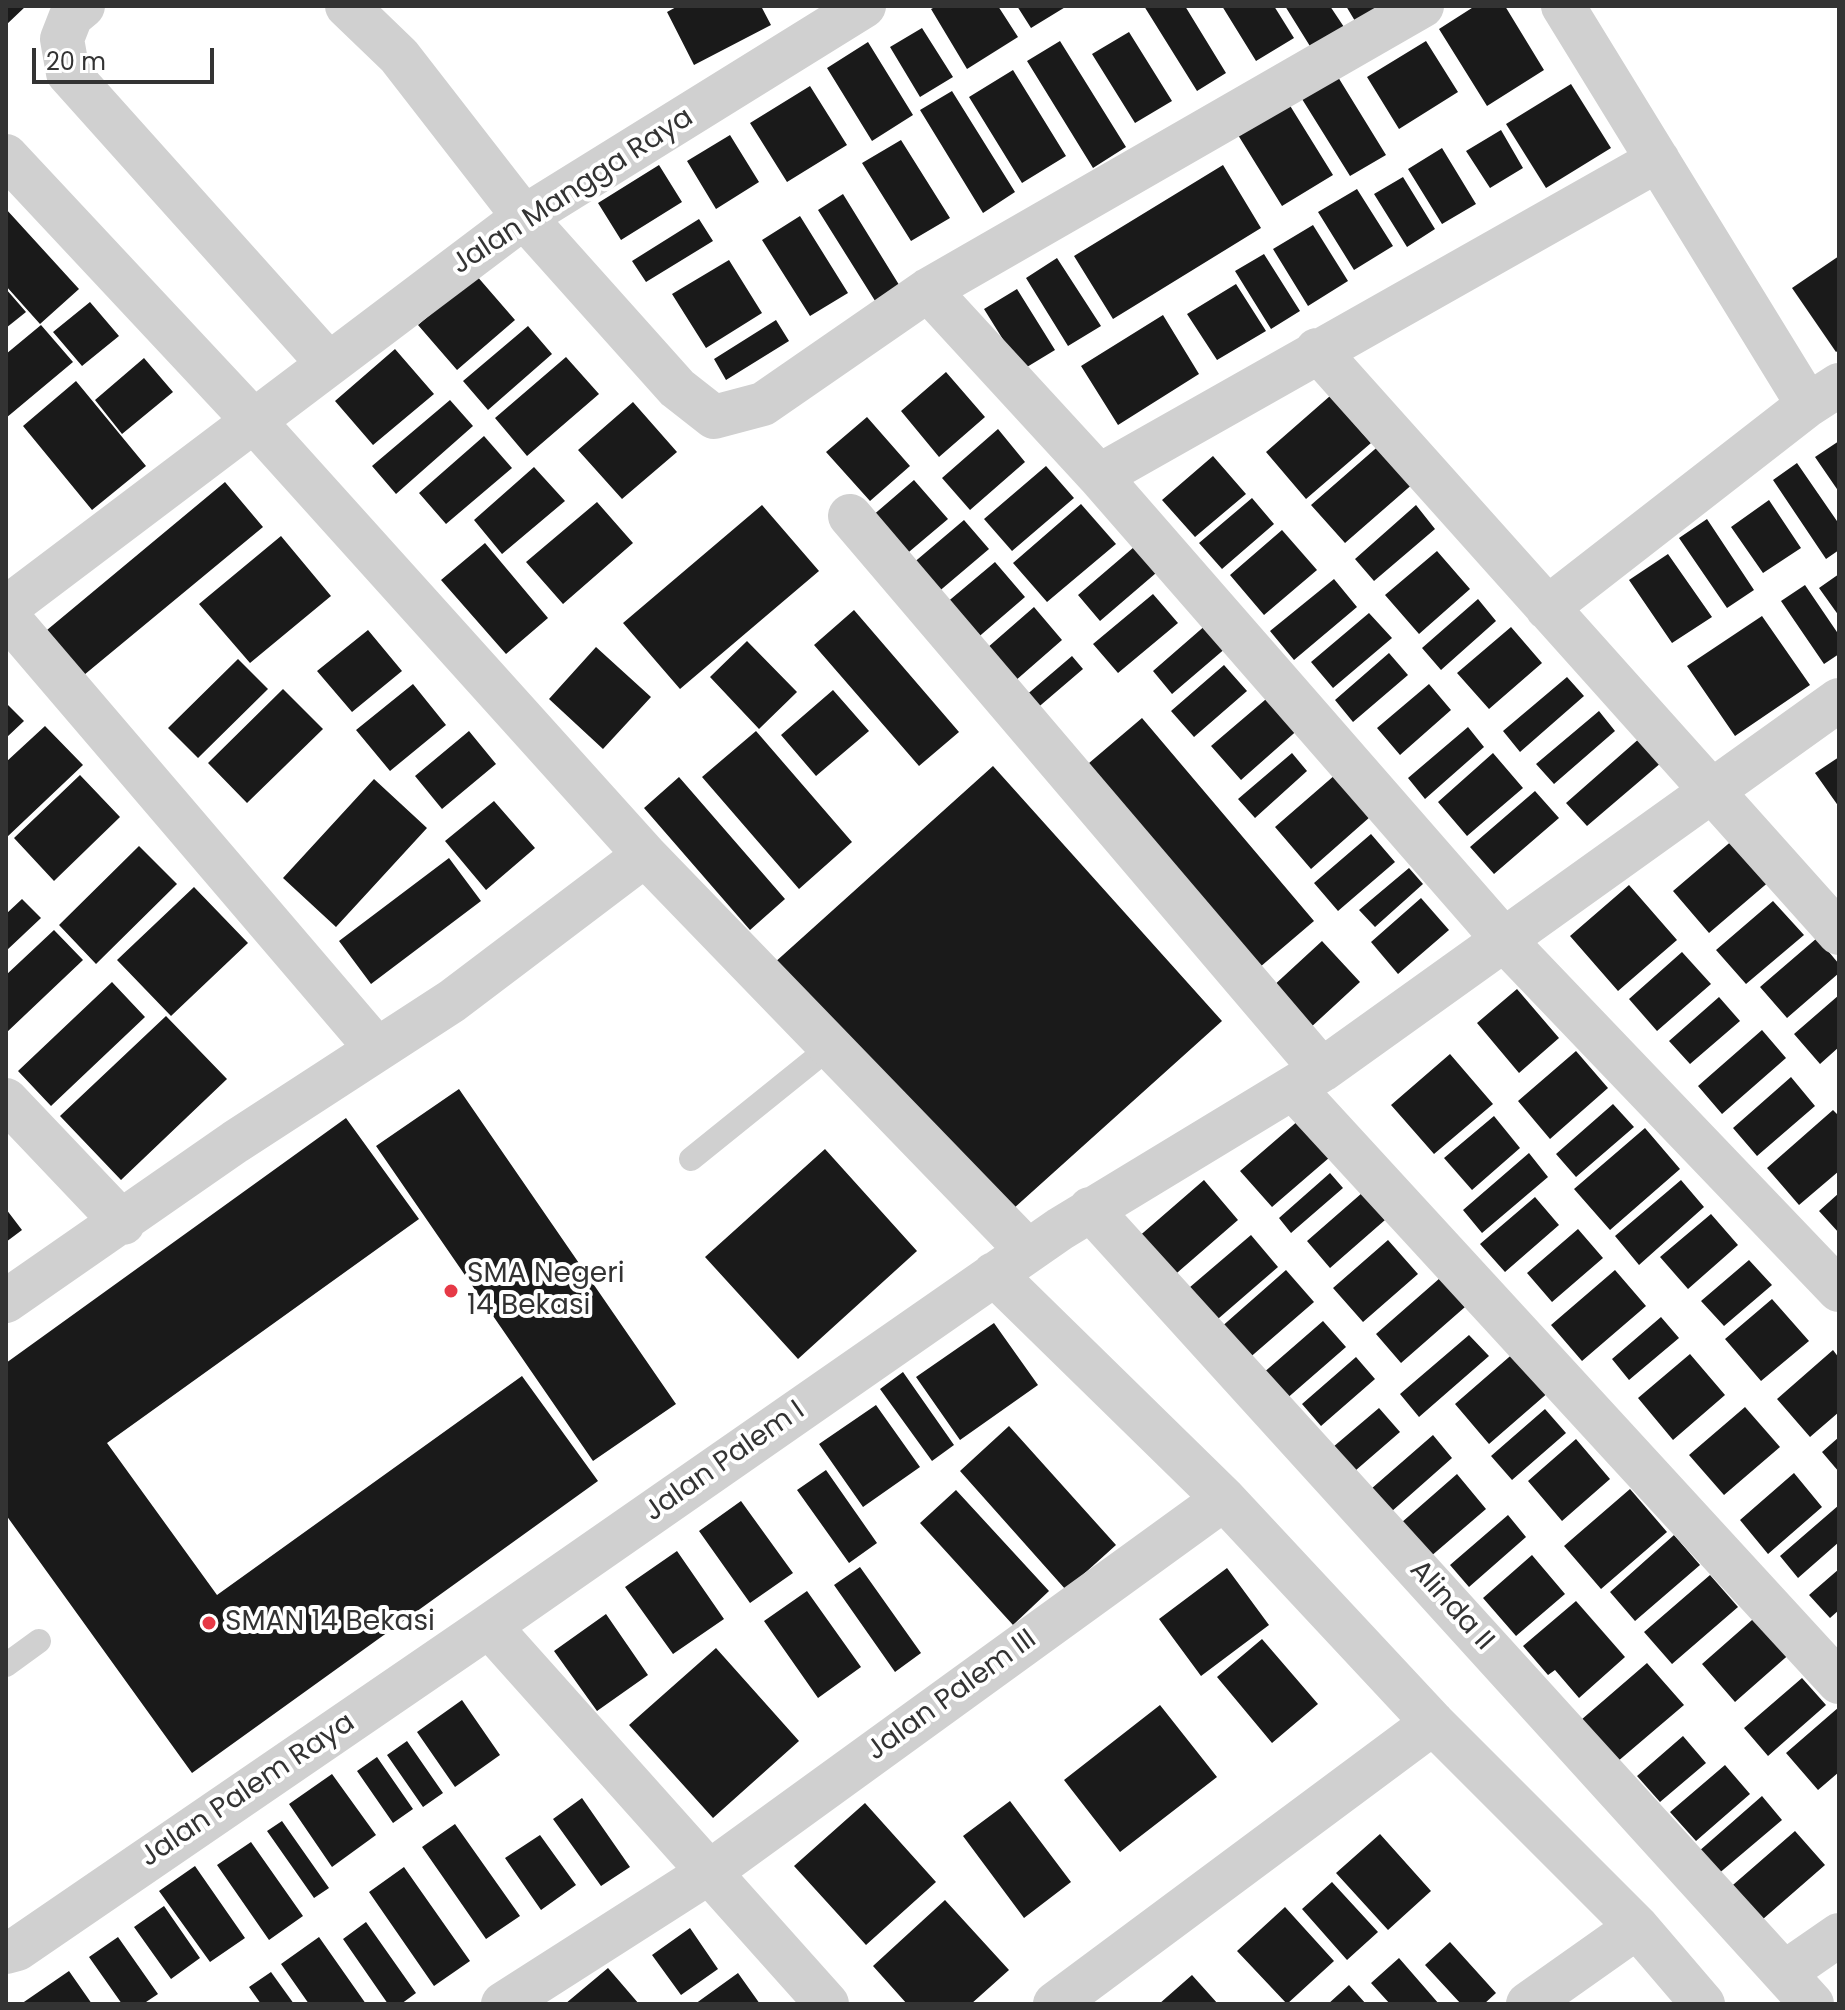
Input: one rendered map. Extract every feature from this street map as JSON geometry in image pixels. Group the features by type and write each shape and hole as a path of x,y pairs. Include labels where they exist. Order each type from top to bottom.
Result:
{"street":[{"path":"83,6 71,16 62,39 68,73 328,363"},
{"path":"347,6 399,56 524,217 677,388 714,417 763,404 928,290 1422,6"},
{"path":"1547,608 1824,395 1658,160 1563,6"},
{"name":"Jalan Mangga Raya","path":"6,608 252,419 524,217 855,9"},
{"path":"6,156 252,419 645,855 830,1047 994,1274 1210,1509 1433,1723 1637,1927 1703,2004"},
{"path":"1099,476 1317,350 1658,160"},
{"path":"928,290 1099,476 1505,941 1839,1290"},
{"path":"1317,350 1839,933"},
{"path":"850,516 1308,1079 1839,1682"},
{"path":"6,615 377,1049"},
{"name":"Jalan Palem I","path":"489,1626 1090,1209 1308,1079 1712,794 1839,700"},
{"path":"6,1301 123,1223 235,1142 452,1001 645,855"},
{"path":"6,1100 123,1223"},
{"name":"Alinda II","path":"1090,1209 1798,1989"},
{"name":"Jalan Palem III","path":"503,2004 708,1873 1210,1509"},
{"path":"489,1626 827,2004"},
{"name":"Jalan Palem Raya","path":"6,1952 17,1949 489,1626"},
{"path":"1055,2004 1433,1723"},
{"path":"1528,2004 1637,1927"},
{"path":"1798,1989 1839,1935"}],"lane":[{"path":"691,1159 830,1047"},
{"path":"6,1665 39,1641"}],"building":[{"path":"6,6 26,6 6,25"},
{"path":"678,6 761,6 771,25 694,65 667,12"},
{"path":"937,6 998,6 1018,37 967,69 931,9"},
{"path":"1017,6 1067,6 1031,28"},
{"path":"1144,6 1185,6 1226,73 1197,91"},
{"path":"1222,6 1274,6 1294,38 1256,61"},
{"path":"1285,6 1330,6 1346,30 1313,51"},
{"path":"1346,6 1376,6 1383,18 1361,31"},
{"path":"1475,6 1505,6 1544,70 1487,106 1439,29"},
{"path":"922,28 953,77 920,97 890,47"},
{"path":"1129,32 1172,101 1135,123 1092,54"},
{"path":"1060,41 1126,147 1093,168 1027,61"},
{"path":"1426,41 1458,92 1399,129 1367,77"},
{"path":"868,42 913,115 872,141 827,68"},
{"path":"1013,70 1066,156 1022,183 969,97"},
{"path":"1338,77 1386,155 1350,176 1302,99"},
{"path":"1571,84 1611,148 1546,188 1506,124"},
{"path":"810,86 847,145 787,182 750,123"},
{"path":"952,91 1015,192 983,213 920,110"},
{"path":"1289,104 1333,175 1282,206 1238,135"},
{"path":"1501,130 1523,168 1490,188 1466,151"},
{"path":"730,135 759,182 716,209 687,161"},
{"path":"901,140 950,218 911,241 862,163"},
{"path":"1442,148 1476,204 1442,224 1408,169"},
{"path":"659,165 682,202 621,240 598,203"},
{"path":"1223,165 1261,228 1113,319 1074,256"},
{"path":"1403,177 1435,229 1407,247 1374,194"},
{"path":"1357,189 1393,246 1354,270 1318,212"},
{"path":"843,194 901,288 877,304 818,210"},
{"path":"6,209 79,289 40,324 6,286"},
{"path":"800,216 848,293 810,316 762,240"},
{"path":"699,219 713,241 646,282 632,261"},
{"path":"1313,225 1348,281 1308,306 1273,249"},
{"path":"1264,254 1300,311 1271,329 1235,271"},
{"path":"1839,256 1839,350 1836,352 1792,288"},
{"path":"1057,258 1101,326 1068,346 1026,278"},
{"path":"729,260 762,313 706,348 672,294"},
{"path":"476,275 515,320 457,370 418,325"},
{"path":"1236,284 1266,331 1217,360 1187,314"},
{"path":"6,289 26,312 6,328"},
{"path":"1017,289 1055,350 1022,370 984,309"},
{"path":"90,302 119,336 82,366 53,332"},
{"path":"1163,315 1199,374 1118,425 1081,366"},
{"path":"776,320 789,341 726,380 714,359"},
{"path":"41,325 73,362 6,418 6,354"},
{"path":"528,326 552,354 488,410 463,381"},
{"path":"395,349 434,394 373,445 335,401"},
{"path":"566,357 599,394 527,456 495,418"},
{"path":"144,358 173,392 122,434 95,400"},
{"path":"946,372 985,417 939,457 901,411"},
{"path":"76,381 146,466 92,510 23,426"},
{"path":"1330,396 1371,443 1306,499 1266,452"},
{"path":"450,400 473,426 396,494 372,466"},
{"path":"633,402 677,452 622,499 578,450"},
{"path":"867,417 910,466 870,501 826,452"},
{"path":"998,429 1025,462 970,510 942,478"},
{"path":"484,436 512,468 446,524 419,493"},
{"path":"1839,441 1839,492 1815,457"},
{"path":"1382,443 1415,482 1345,543 1311,505"},
{"path":"1213,456 1246,494 1195,537 1162,500"},
{"path":"1797,463 1839,524 1839,550 1826,559 1773,480"},
{"path":"1046,466 1074,498 1012,551 984,519"},
{"path":"534,467 565,501 502,554 474,520"},
{"path":"914,480 948,519 897,562 864,523"},
{"path":"225,482 263,527 84,675 47,630"},
{"path":"1252,498 1274,524 1222,569 1199,543"},
{"path":"1769,500 1801,548 1763,573 1731,527"},
{"path":"597,502 633,543 563,604 526,562"},
{"path":"1081,504 1116,544 1047,602 1013,563"},
{"path":"762,505 819,571 680,689 623,623"},
{"path":"1416,505 1435,529 1374,581 1355,559"},
{"path":"1707,519 1754,590 1727,608 1679,538"},
{"path":"964,520 989,549 930,599 905,570"},
{"path":"1282,530 1317,570 1264,615 1230,575"},
{"path":"281,536 331,596 250,663 199,604"},
{"path":"1141,541 1163,567 1100,621 1078,595"},
{"path":"485,543 548,618 506,654 441,580"},
{"path":"1437,551 1470,589 1419,634 1385,595"},
{"path":"1668,554 1712,617 1672,643 1629,580"},
{"path":"995,562 1025,597 975,640 945,604"},
{"path":"1839,574 1839,616 1819,588"},
{"path":"1334,579 1357,607 1294,660 1270,631"},
{"path":"1805,585 1839,635 1839,654 1824,664 1781,601"},
{"path":"1153,594 1178,623 1118,673 1093,644"},
{"path":"1478,599 1496,621 1441,670 1422,648"},
{"path":"1034,607 1062,640 1007,688 979,655"},
{"path":"854,610 959,732 919,766 814,645"},
{"path":"1369,613 1392,638 1333,688 1311,662"},
{"path":"1762,616 1810,685 1735,736 1687,666"},
{"path":"1207,624 1227,647 1172,694 1153,671"},
{"path":"1511,627 1542,663 1489,709 1457,673"},
{"path":"368,630 402,671 352,712 317,671"},
{"path":"747,641 797,692 759,729 710,677"},
{"path":"596,647 651,697 603,749 549,699"},
{"path":"1389,653 1408,675 1353,722 1335,700"},
{"path":"1072,656 1083,669 1028,716 1017,703"},
{"path":"238,659 268,689 198,758 168,728"},
{"path":"1224,665 1247,691 1194,737 1171,711"},
{"path":"1567,677 1584,696 1520,752 1503,731"},
{"path":"413,684 446,725 390,771 356,730"},
{"path":"1429,684 1451,710 1400,755 1377,728"},
{"path":"283,689 323,729 247,803 208,763"},
{"path":"833,690 869,731 816,776 781,735"},
{"path":"1272,694 1301,727 1241,780 1211,746"},
{"path":"6,703 24,721 6,738"},
{"path":"1599,711 1615,731 1554,784 1536,764"},
{"path":"1142,718 1314,921 1253,973 1082,769"},
{"path":"45,726 83,765 6,838 6,762"},
{"path":"1468,727 1484,747 1425,799 1408,778"},
{"path":"469,731 496,764 442,809 415,776"},
{"path":"756,731 852,842 799,889 702,777"},
{"path":"1641,737 1662,762 1587,826 1566,803"},
{"path":"1292,753 1307,771 1255,818 1238,799"},
{"path":"1493,753 1523,788 1467,836 1438,802"},
{"path":"1839,757 1839,807 1815,773"},
{"path":"993,766 1222,1021 1003,1218 773,964"},
{"path":"1343,768 1379,809 1311,869 1275,827"},
{"path":"80,775 120,817 54,881 14,838"},
{"path":"679,777 785,899 750,930 644,808"},
{"path":"374,779 427,828 336,927 283,878"},
{"path":"1535,791 1559,818 1494,874 1470,847"},
{"path":"494,801 535,848 486,890 445,841"},
{"path":"1371,834 1395,862 1338,911 1314,883"},
{"path":"1734,839 1771,880 1709,933 1673,891"},
{"path":"139,846 177,884 96,964 59,925"},
{"path":"449,858 481,901 371,984 339,941"},
{"path":"1409,868 1423,884 1375,927 1359,910"},
{"path":"1629,885 1677,940 1618,991 1570,936"},
{"path":"194,887 248,943 171,1016 117,960"},
{"path":"1421,898 1449,930 1398,974 1371,942"},
{"path":"22,899 41,918 6,951 6,914"},
{"path":"1773,901 1804,935 1746,984 1716,950"},
{"path":"54,930 83,960 6,1033 6,975"},
{"path":"1817,938 1839,964 1839,973 1787,1018 1760,987"},
{"path":"1322,941 1360,982 1309,1029 1271,988"},
{"path":"1682,952 1711,984 1657,1031 1629,999"},
{"path":"112,982 145,1017 51,1106 18,1071"},
{"path":"1517,989 1559,1038 1519,1073 1477,1023"},
{"path":"1839,995 1839,1047 1820,1064 1794,1034"},
{"path":"1719,997 1740,1021 1690,1064 1669,1041"},
{"path":"166,1016 227,1079 121,1180 60,1116"},
{"path":"1762,1030 1786,1058 1722,1114 1698,1086"},
{"path":"1576,1051 1608,1088 1550,1139 1518,1101"},
{"path":"1450,1054 1493,1104 1434,1154 1391,1105"},
{"path":"1791,1077 1815,1106 1757,1156 1733,1128"},
{"path":"459,1089 676,1404 593,1461 376,1146"},
{"path":"1613,1104 1634,1127 1576,1177 1556,1154"},
{"path":"1833,1110 1839,1116 1839,1171 1799,1205 1767,1168"},
{"path":"1494,1116 1520,1148 1472,1190 1444,1158"},
{"path":"346,1118 419,1219 107,1443 217,1595 522,1376 598,1481 192,1773 6,1515 6,1363"},
{"path":"1299,1120 1330,1157 1272,1207 1240,1171"},
{"path":"1645,1128 1680,1169 1610,1230 1574,1189"},
{"path":"825,1149 917,1251 798,1359 705,1257"},
{"path":"1529,1153 1548,1177 1482,1233 1463,1210"},
{"path":"1330,1173 1343,1188 1291,1233 1279,1218"},
{"path":"1204,1180 1238,1220 1163,1285 1129,1245"},
{"path":"1681,1180 1704,1207 1639,1265 1615,1236"},
{"path":"1362,1193 1385,1220 1330,1268 1307,1241"},
{"path":"1839,1193 1839,1233 1819,1211"},
{"path":"1535,1197 1559,1225 1505,1272 1480,1244"},
{"path":"6,1209 22,1230 6,1242"},
{"path":"1711,1214 1738,1245 1688,1289 1660,1257"},
{"path":"1578,1229 1603,1258 1552,1302 1527,1273"},
{"path":"1251,1235 1278,1267 1204,1331 1176,1299"},
{"path":"1388,1240 1418,1274 1363,1322 1333,1288"},
{"path":"1749,1260 1772,1285 1724,1326 1701,1301"},
{"path":"1286,1270 1314,1302 1247,1360 1219,1329"},
{"path":"1615,1270 1646,1306 1582,1361 1551,1325"},
{"path":"1440,1278 1465,1307 1401,1363 1376,1334"},
{"path":"1772,1299 1809,1341 1761,1381 1725,1339"},
{"path":"1661,1317 1679,1338 1629,1380 1612,1359"},
{"path":"1323,1321 1346,1347 1277,1407 1254,1381"},
{"path":"994,1323 1038,1385 960,1440 916,1377"},
{"path":"1469,1335 1489,1356 1419,1417 1400,1394"},
{"path":"1833,1350 1839,1358 1839,1412 1810,1437 1777,1399"},
{"path":"1516,1351 1550,1391 1489,1444 1455,1404"},
{"path":"1690,1354 1725,1395 1673,1440 1638,1398"},
{"path":"1356,1357 1375,1379 1321,1426 1302,1404"},
{"path":"903,1372 954,1445 932,1461 880,1389"},
{"path":"876,1405 920,1467 863,1507 819,1444"},
{"path":"1745,1407 1780,1447 1724,1495 1689,1455"},
{"path":"1379,1408 1400,1432 1348,1477 1326,1453"},
{"path":"1545,1409 1566,1433 1512,1480 1491,1456"},
{"path":"1009,1426 1116,1545 1066,1590 960,1471"},
{"path":"1433,1435 1452,1458 1391,1512 1371,1489"},
{"path":"1839,1437 1839,1472 1822,1452"},
{"path":"1576,1439 1610,1479 1562,1521 1528,1481"},
{"path":"826,1470 877,1543 849,1563 797,1490"},
{"path":"1794,1473 1822,1507 1768,1554 1740,1520"},
{"path":"1457,1474 1486,1509 1430,1557 1401,1523"},
{"path":"1630,1489 1667,1532 1601,1589 1564,1546"},
{"path":"956,1490 1049,1591 1013,1625 920,1523"},
{"path":"741,1501 793,1573 750,1603 699,1531"},
{"path":"1839,1505 1839,1542 1798,1578 1780,1556"},
{"path":"1508,1515 1526,1537 1469,1587 1450,1565"},
{"path":"1674,1535 1700,1565 1635,1621 1610,1592"},
{"path":"677,1551 724,1619 673,1654 625,1587"},
{"path":"1532,1555 1565,1594 1516,1636 1483,1598"},
{"path":"860,1567 921,1653 895,1672 834,1585"},
{"path":"1227,1568 1269,1625 1201,1676 1159,1619"},
{"path":"1839,1569 1839,1610 1830,1618 1809,1595"},
{"path":"1710,1575 1738,1607 1672,1664 1644,1632"},
{"path":"807,1591 861,1667 818,1698 764,1621"},
{"path":"1576,1601 1625,1657 1579,1698 1555,1670 1548,1675 1523,1646"},
{"path":"1760,1613 1793,1651 1735,1702 1702,1664"},
{"path":"606,1614 648,1675 597,1711 554,1651"},
{"path":"1262,1639 1318,1704 1272,1743 1217,1677"},
{"path":"716,1648 799,1741 713,1818 629,1725"},
{"path":"1647,1663 1684,1705 1617,1762 1581,1720"},
{"path":"1802,1678 1826,1705 1768,1756 1744,1728"},
{"path":"462,1700 500,1755 455,1787 417,1732"},
{"path":"1160,1705 1217,1777 1120,1852 1064,1780"},
{"path":"1839,1707 1839,1772 1818,1790 1786,1753"},
{"path":"1683,1736 1706,1763 1660,1802 1637,1776"},
{"path":"407,1741 443,1793 423,1807 387,1755"},
{"path":"377,1757 413,1809 393,1823 357,1771"},
{"path":"1725,1765 1750,1794 1696,1841 1670,1812"},
{"path":"332,1774 376,1835 332,1867 289,1804"},
{"path":"1762,1796 1782,1820 1717,1875 1698,1852"},
{"path":"582,1798 630,1867 601,1886 553,1819"},
{"path":"1010,1801 1071,1882 1024,1918 963,1836"},
{"path":"865,1803 936,1882 866,1945 794,1866"},
{"path":"282,1821 329,1888 314,1898 267,1831"},
{"path":"455,1824 520,1916 486,1939 422,1847"},
{"path":"1795,1831 1825,1865 1755,1926 1726,1891"},
{"path":"1380,1834 1431,1891 1388,1930 1336,1873"},
{"path":"540,1835 576,1885 541,1910 505,1858"},
{"path":"251,1842 303,1916 269,1940 217,1865"},
{"path":"195,1866 245,1938 210,1962 159,1891"},
{"path":"404,1867 470,1961 434,1986 369,1892"},
{"path":"1332,1882 1378,1932 1347,1960 1302,1909"},
{"path":"945,1900 1009,1970 971,2004 907,2004 873,1966"},
{"path":"164,1906 200,1958 171,1979 134,1927"},
{"path":"1285,1907 1334,1961 1287,2004 1237,1951"},
{"path":"366,1922 416,1993 401,2004 388,2004 343,1939"},
{"path":"690,1928 718,1969 681,1995 652,1955"},
{"path":"118,1937 158,1994 143,2004 122,2004 89,1957"},
{"path":"319,1937 366,2004 309,2004 281,1964"},
{"path":"1450,1942 1496,1993 1484,2004 1461,2004 1425,1965"},
{"path":"1399,1958 1439,2004 1390,2004 1371,1983"},
{"path":"608,1968 639,2004 565,2004"},
{"path":"69,1971 92,2004 21,2004"},
{"path":"271,1972 294,2004 261,2004 249,1987"},
{"path":"738,1973 760,2004 695,2004"},
{"path":"1192,1975 1218,2004 1159,2004"},
{"path":"1349,1985 1366,2004 1328,2004"}],"place":[{"name":"SMA Negeri 14 Bekasi","path":"451,1291"},
{"name":"SMAN 14 Bekasi","path":"209,1623"}]}
